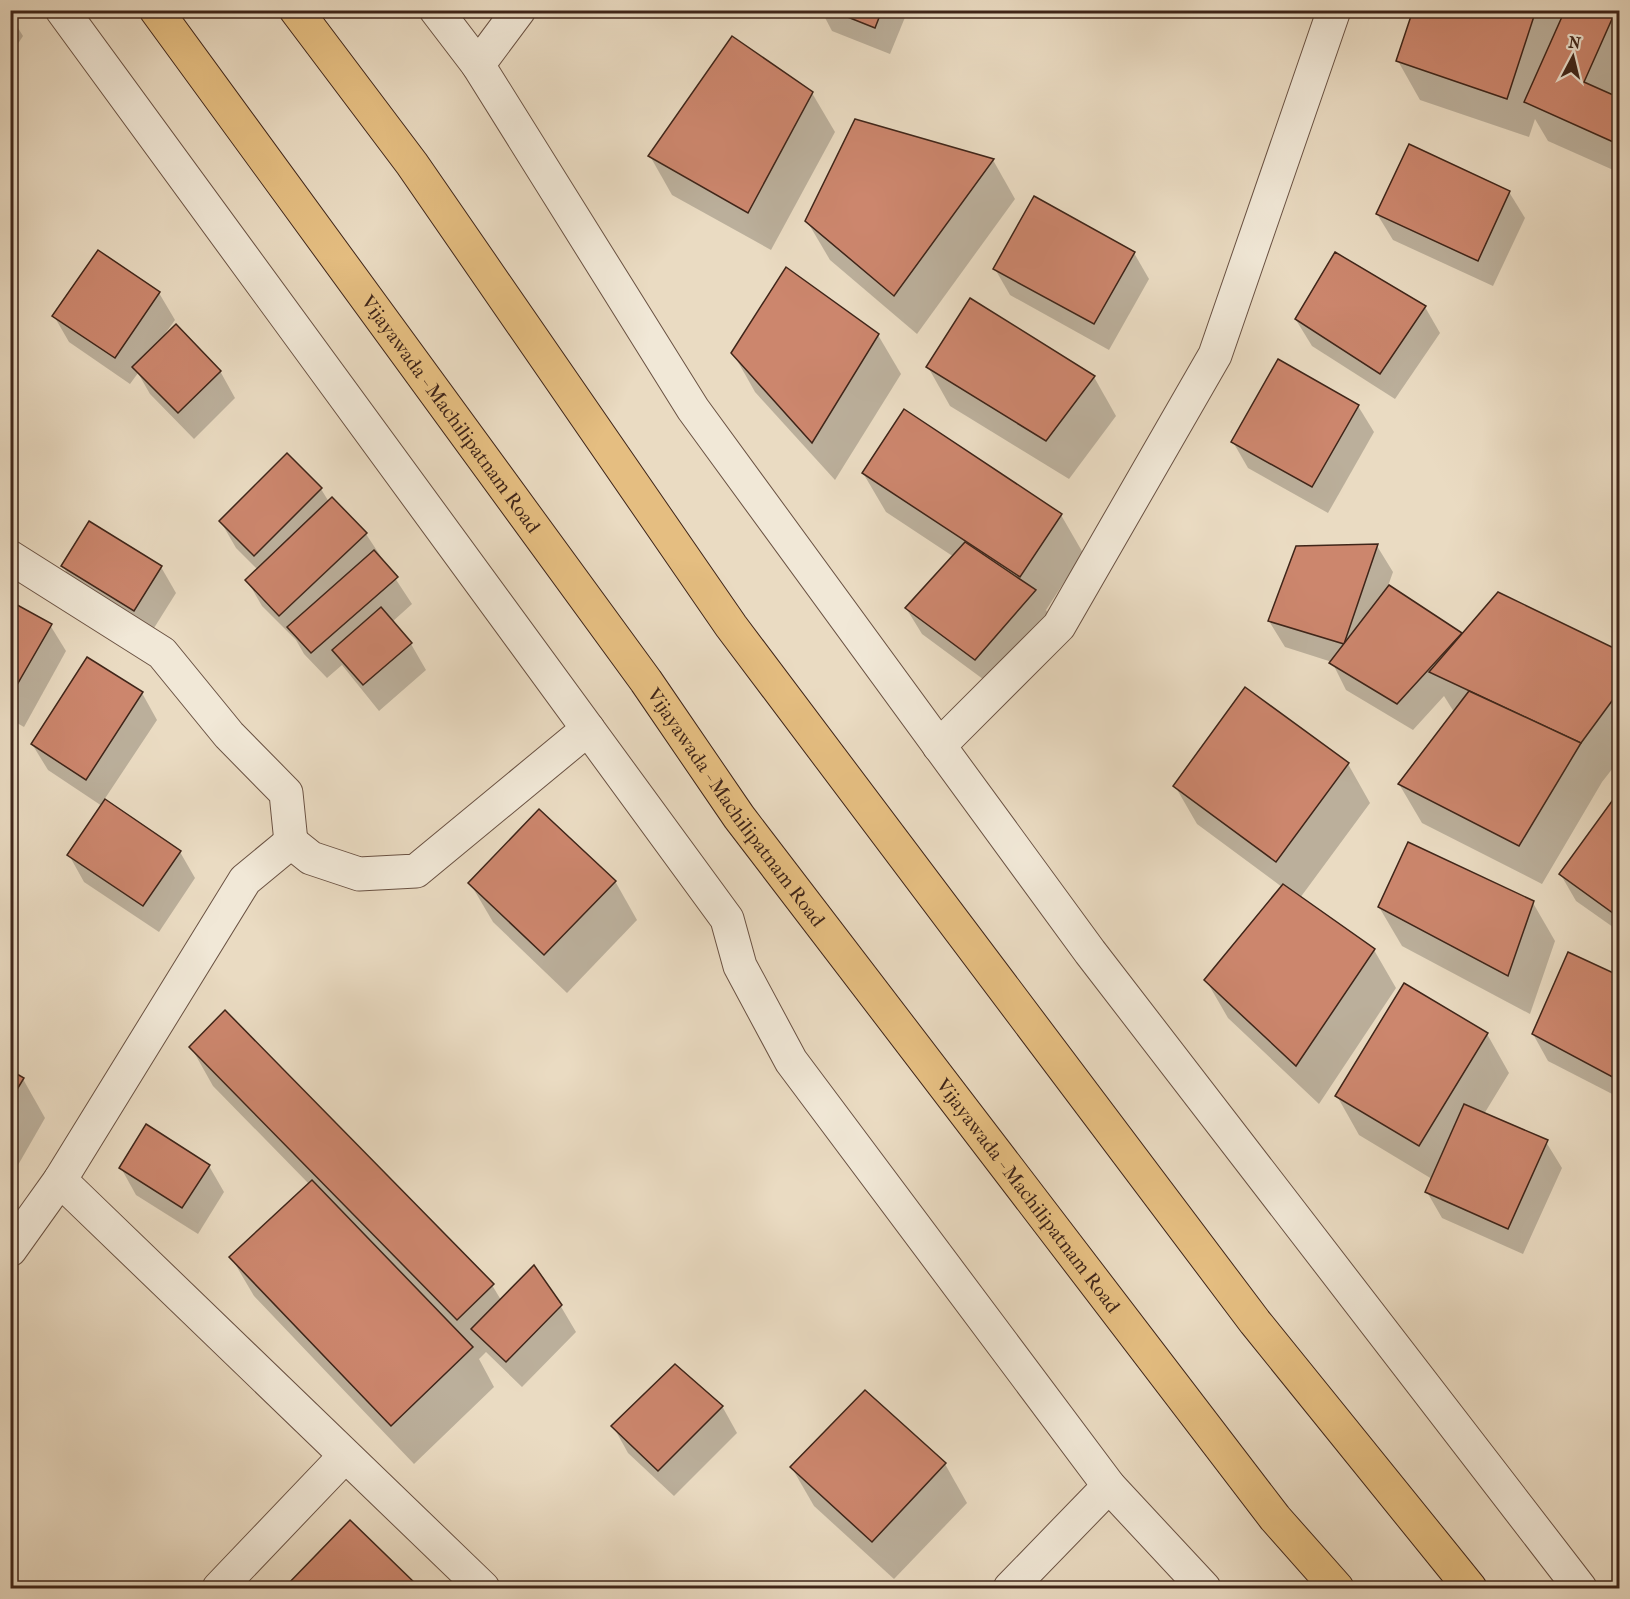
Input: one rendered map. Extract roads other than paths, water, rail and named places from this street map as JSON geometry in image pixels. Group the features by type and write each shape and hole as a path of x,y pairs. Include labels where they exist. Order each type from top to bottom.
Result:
{"highway":[{"name":"Vijayawada - Machilipatnam Road","path":"156,10 646,681 738,817 1268,1509 1337,1588"},
{"path":"296,10 412,164 730,626 1255,1322 1470,1588"}],"street":[{"path":"62,10 727,919 740,966 791,1061 1109,1486 1204,1588"},
{"path":"436,10 478,65 693,409 1090,952 1580,1588"},
{"path":"478,65 519,10"},
{"path":"939,746 1059,626 1215,355 1334,10"},
{"path":"10,557 162,653 229,735 286,793 291,842 311,858 359,874 416,872 588,729"},
{"path":"10,1250 60,1180 245,880 291,842"},
{"path":"60,1180 483,1588"},
{"path":"219,1588 345,1456"},
{"path":"1010,1588 1109,1486"}]}
